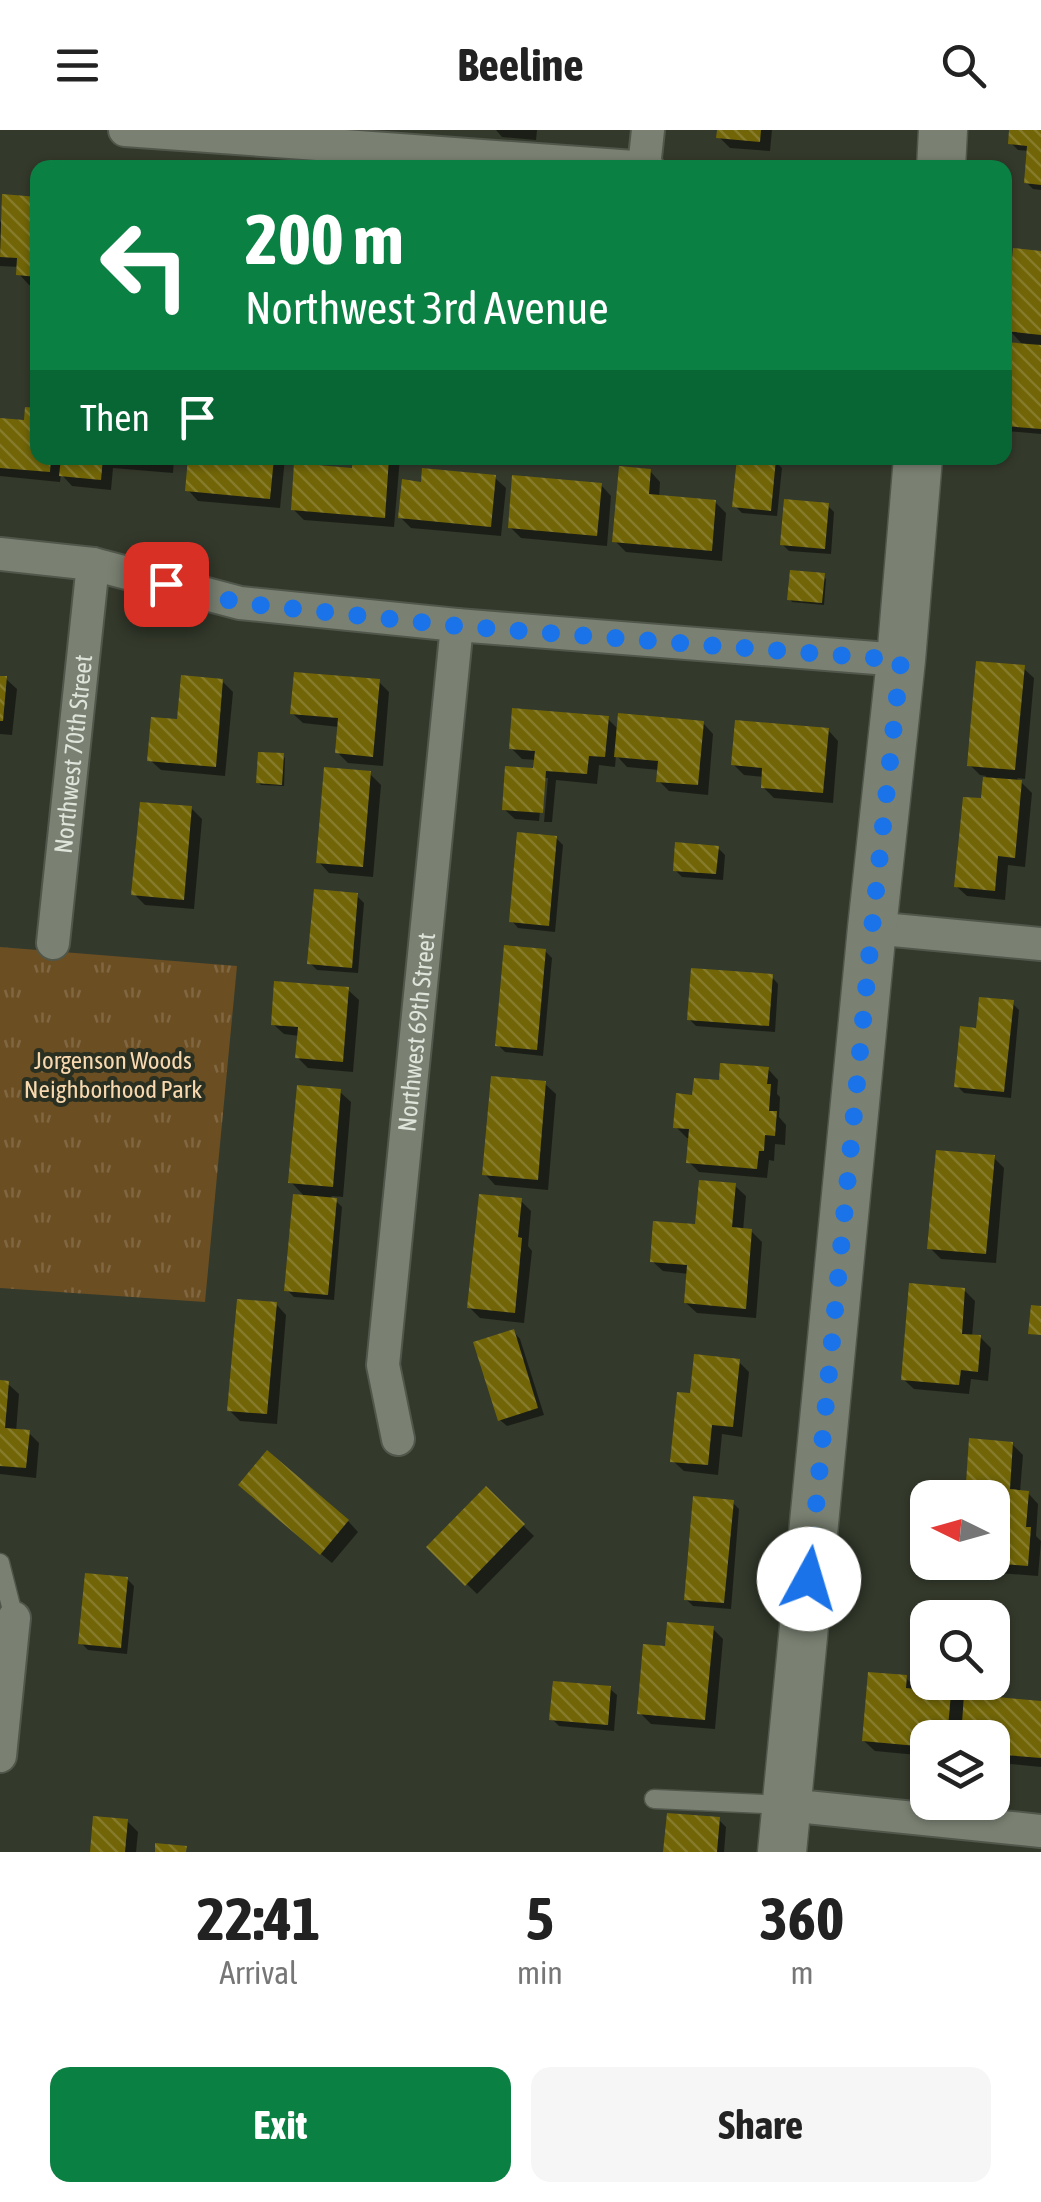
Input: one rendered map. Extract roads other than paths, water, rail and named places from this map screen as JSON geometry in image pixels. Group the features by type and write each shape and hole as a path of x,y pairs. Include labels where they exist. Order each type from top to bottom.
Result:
{"street":[{"path":"125,130 547,160"},
{"path":"646,160 648,130"},
{"path":"941,160 943,130"},
{"path":"782,1852 917,465"},
{"path":"0,554 93,564 240,603 458,626 901,660"},
{"name":"Northwest 70th Street","path":"53,943 93,564"},
{"name":"Northwest 69th Street","path":"398,1440 383,1365 458,626"},
{"path":"872,928 1041,944"},
{"path":"0,1756 14,1618"},
{"path":"787,1806 1041,1831"}],"lane":[{"path":"0,1563 14,1618"},
{"path":"654,1799 787,1806"}],"park label":[{"name":"Jorgenson Woods Neighborhood Park","path":"113,1074"}]}
